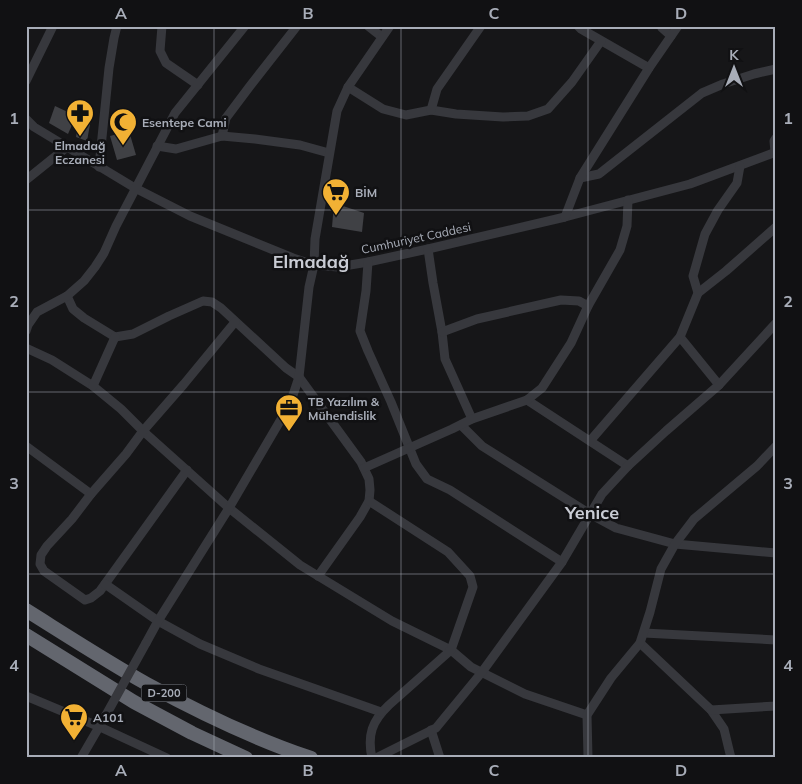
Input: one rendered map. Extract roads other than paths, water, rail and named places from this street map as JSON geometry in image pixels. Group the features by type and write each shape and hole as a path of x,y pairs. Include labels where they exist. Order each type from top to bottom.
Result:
{"highway":[{"name":"D-200","path":"26,610 146,684 228,725 311,758"},
{"name":"D-200","path":"26,634 134,702 192,733 246,758"}],"street":[{"path":"26,81 53,26"},
{"path":"99,167 109,68 117,26"},
{"path":"162,26 160,51 166,63 198,85"},
{"path":"26,331 37,312 68,296 84,282 95,267 104,253 135,188 175,113 245,26"},
{"path":"222,136 226,118 297,26"},
{"path":"368,26 382,38"},
{"path":"81,758 158,621 229,508 290,404 299,376 309,287 314,265 315,239 337,111 348,87 390,26"},
{"path":"431,110 437,89 481,26"},
{"path":"578,26 581,30 649,68"},
{"path":"661,26 671,36"},
{"path":"565,217 580,178 649,68 678,26"},
{"path":"348,87 383,109 406,115 431,110 456,114 503,117 528,116 548,109 572,82 601,41"},
{"path":"580,178 599,174 702,93 723,84 776,69"},
{"name":"Cumhuriyet Caddesi","path":"26,119 34,127 99,167 190,216 292,258 314,265 338,267 428,249 565,217 690,184 775,152"},
{"path":"157,146 176,148 222,136 300,145 330,153"},
{"path":"775,152 774,141 776,138"},
{"path":"26,180 67,147"},
{"path":"698,292 693,276 705,234 718,210 737,182 740,166"},
{"path":"364,468 472,419 527,400 542,388 570,343 588,306 620,250 627,226 628,200"},
{"path":"590,441 680,337 698,292 726,271 776,227"},
{"path":"428,249 445,359 472,419"},
{"path":"368,262 360,331 416,464 427,479 450,490 562,562"},
{"path":"68,296 72,309 115,337 133,334 169,316 204,302 212,302 221,308 286,368 299,376 361,462 369,479 369,501 360,517 318,576"},
{"path":"442,332 477,319 560,300 579,301 588,306"},
{"path":"187,470 100,591 91,598 85,600 44,572 40,564 41,556 48,546 235,322"},
{"path":"376,758 436,728 482,672 562,562 602,494 628,466 719,385 776,323"},
{"path":"93,386 115,337"},
{"path":"680,337 719,385"},
{"path":"26,348 52,360 93,386 121,409 229,508 300,565 392,621 451,650 471,667 525,694 587,716"},
{"path":"527,400 628,466"},
{"path":"461,425 482,446 590,514 616,528 675,544 776,553"},
{"path":"26,446 91,494"},
{"path":"588,758 587,716 611,678 640,643 661,569 675,544 694,520 757,466 776,446"},
{"path":"369,501 448,552 470,576 473,587 451,650 381,712 370,736 369,745 372,758"},
{"path":"105,584 158,621 200,644 259,668 381,712"},
{"path":"644,633 776,640"},
{"path":"640,643 711,710 724,728 731,758"},
{"path":"26,696 167,758"},
{"path":"711,710 776,706"},
{"path":"431,730 440,758"}],"place":[{"name":"Elmadağ Eczanesi","path":"80,137"},
{"name":"Esentepe Cami","path":"123,146"},
{"name":"BİM","path":"336,216"},
{"name":"TB Yazılım & Mühendislik","path":"289,432"},
{"name":"A101","path":"74,741"}],"district":[{"name":"Elmadağ","path":"311,261"},
{"name":"Yenice","path":"592,512"}]}
